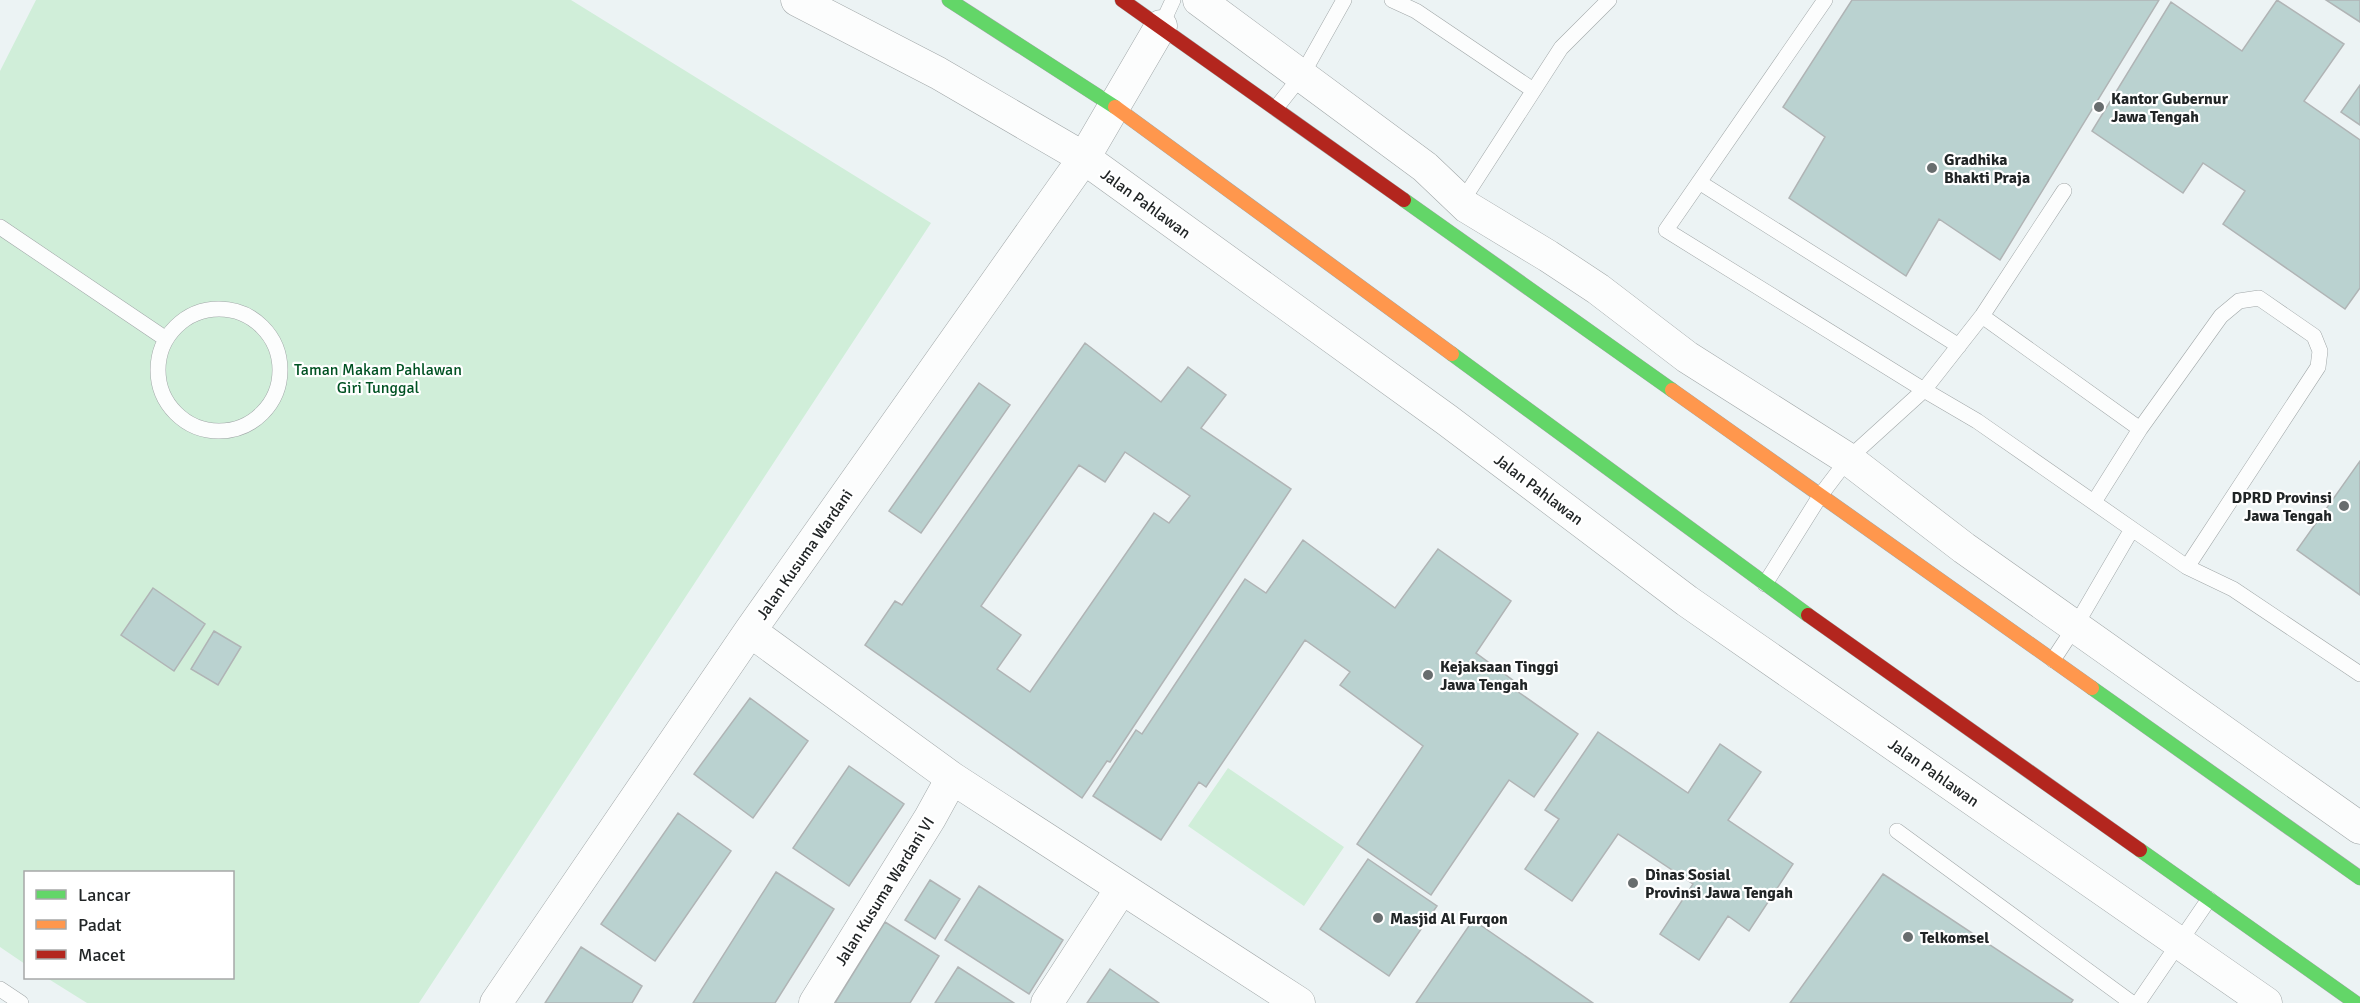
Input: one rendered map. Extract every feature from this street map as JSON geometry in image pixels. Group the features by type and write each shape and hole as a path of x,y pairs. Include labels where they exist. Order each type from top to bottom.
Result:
{"main road":[{"path":"949,0 1115,107 1765,584 2356,1003"},
{"path":"1122,0 1167,13 1276,108 2360,878"}],"street":[{"name":"Jalan Pahlawan","path":"797,0 938,73 1084,158 1447,420 1687,601 2180,941 2266,1003"},
{"path":"1199,0 1425,167 1461,203 1598,289 1687,357 1848,459 1965,548 2360,828"},
{"path":"1115,107 1167,13"},
{"name":"Jalan Kusuma Wardani","path":"495,1003 750,631 1084,158 1115,107"},
{"path":"750,631 952,778 1299,1003"},
{"name":"Jalan Kusuma Wardani VI","path":"814,1003 930,818 952,778"},
{"path":"1047,1003 1121,889"}],"lane":[{"path":"1276,108 1302,75 1344,0"},
{"path":"1392,0 1416,11 1533,90"},
{"path":"1444,228 1561,48 1609,0"},
{"path":"1825,0 1666,230 1977,421 2187,567 2233,589 2360,674"},
{"path":"1699,182 1959,346"},
{"path":"1765,584 1820,496 1848,459 1924,390 1982,316 2064,191"},
{"path":"0,227 166,339"},
{"path":"2094,502 2140,429 2221,316 2239,301 2259,298 2314,336 2320,351 2318,368 2187,567"},
{"path":"216,308 236,310 254,319 268,334 277,352 280,372 276,392 266,409 250,423 231,430 211,431 192,425 176,414 164,397 158,378 159,358 166,339 178,323 196,313 216,308"},
{"path":"1982,316 2140,429"},
{"path":"2053,660 2132,529"},
{"path":"1897,831 2132,1003"},
{"path":"2138,1003 2209,898"},
{"path":"0,989 21,1003"}],"green space":[{"name":"Taman Makam Pahlawan Giri Tunggal","path":"36,0 571,0 931,223 419,1003 87,1003 49,979 234,979 234,871 24,871 24,963 0,947 0,71"},
{"path":"1228,768 1344,847 1304,906 1188,826"}],"building":[{"name":"Gradhika Bhakti Praja","path":"1852,0 2159,0 2000,260 1939,219 1906,276 1789,198 1825,137 1783,107"},
{"path":"2277,0 2344,44 2304,101 2360,140 2360,288 2345,309 2223,224 2245,191 2203,163 2183,193 2092,131 2171,2 2242,51"},
{"path":"2326,0 2360,0 2360,22"},
{"path":"2360,85 2360,125 2341,112"},
{"path":"1085,343 1161,402 1188,367 1226,395 1201,428 1291,489 1110,762 1107,761 1082,798 865,645 895,601 902,605","holes":["1125,452 1190,496 1169,523 1154,513 1030,692 997,669 1021,635 981,606 1079,465 1105,482"]},
{"path":"979,383 1010,405 921,533 889,511"},
{"name":"DPRD Provinsi Jawa Tengah","path":"2360,461 2360,595 2297,550"},
{"path":"1303,540 1395,608 1438,549 1511,601 1476,653 1518,684 1514,689 1578,734 1534,797 1509,780 1431,895 1357,844 1423,746 1340,685 1350,672 1305,640 1206,787 1199,782 1161,840 1093,796 1136,730 1142,734 1245,579 1266,593"},
{"path":"153,588 205,624 174,671 121,635"},
{"path":"214,631 241,647 218,685 191,669"},
{"path":"750,698 808,741 753,818 694,774"},
{"path":"1598,732 1688,793 1720,744 1761,772 1728,820 1793,864 1749,931 1728,916 1699,960 1660,934 1693,884 1618,834 1572,901 1525,869 1559,819 1545,810"},
{"path":"849,766 904,804 849,886 793,848"},
{"path":"678,813 731,851 655,961 601,924"},
{"name":"Masjid Al Furqon","path":"1368,859 1437,906 1389,976 1320,929"},
{"path":"776,872 834,909 775,1003 693,1003"},
{"name":"Telkomsel","path":"1883,874 2073,1000 2071,1003 1790,1003"},
{"path":"930,880 960,899 935,939 905,920"},
{"path":"979,886 1063,940 1029,994 945,940"},
{"path":"1473,920 1593,1003 1416,1003"},
{"path":"885,922 939,956 910,1003 835,1003"},
{"path":"581,947 642,986 632,1003 545,1003"},
{"path":"958,967 1014,1003 935,1003"},
{"path":"1110,969 1159,1003 1087,1003"}],"traffic: fast":[{"path":"949,0 1115,107"},
{"path":"1404,200 1672,390"},
{"path":"1452,354 1808,615"},
{"path":"2092,688 2360,878"},
{"path":"2140,850 2356,1003"}],"traffic: slow":[{"path":"1115,107 1452,354"},
{"path":"1672,390 2092,688"}],"traffic: jam":[{"path":"1122,0 1404,200"},
{"path":"1808,615 2140,850"}],"place":[{"name":"Kantor Gubernur Jawa Tengah","path":"2099,107"},
{"name":"Gradhika Bhakti Praja","path":"1932,168"},
{"name":"DPRD Provinsi Jawa Tengah","path":"2344,506"},
{"name":"Kejaksaan Tinggi Jawa Tengah","path":"1428,675"},
{"name":"Dinas Sosial Provinsi Jawa Tengah","path":"1633,883"},
{"name":"Masjid Al Furqon","path":"1378,918"},
{"name":"Telkomsel","path":"1908,937"}]}
